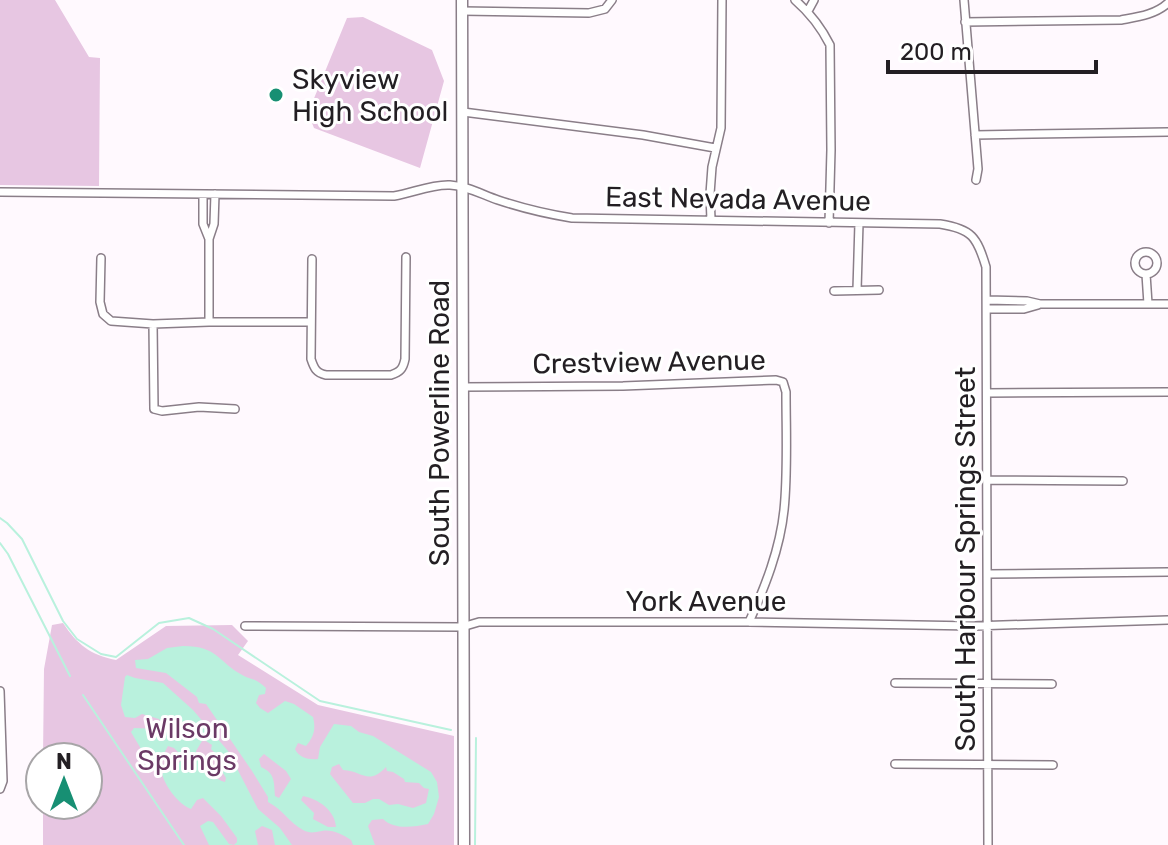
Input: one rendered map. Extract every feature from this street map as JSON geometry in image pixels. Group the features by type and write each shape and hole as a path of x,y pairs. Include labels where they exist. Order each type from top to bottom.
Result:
{"street":[{"path":"462,6 589,13 605,9 612,0"},
{"path":"711,220 710,194 715,148 721,128 722,0"},
{"path":"795,0 823,30 830,45 829,223"},
{"path":"808,11 814,0"},
{"path":"964,0 978,169 976,180"},
{"path":"965,22 1121,20 1143,16 1168,3"},
{"name":"South Powerline Road","path":"462,6 464,845"},
{"path":"463,112 643,135 715,148"},
{"path":"975,135 1168,132"},
{"path":"0,192 394,196 430,186 463,186"},
{"name":"East Nevada Avenue","path":"463,186 537,212 572,218 940,224 959,227 979,243 986,274"},
{"path":"203,194 203,224 209,239"},
{"path":"209,322 209,239 214,224 215,194"},
{"path":"857,290 859,223"},
{"path":"312,259 311,359 314,369 326,375 391,375 404,367 406,257"},
{"path":"101,258 100,302 103,314 111,321 153,324 311,322"},
{"name":"South Harbour Springs Street","path":"986,274 988,845"},
{"path":"1146,274 1148,304"},
{"path":"834,291 879,290"},
{"path":"987,305 1024,309 1040,304 1168,304"},
{"path":"153,324 154,409 235,409"},
{"name":"Crestview Avenue","path":"462,387 783,382 786,392 785,508 766,586 749,622"},
{"path":"987,393 1168,392"},
{"path":"988,480 1123,481"},
{"path":"988,574 1168,572"},
{"name":"York Avenue","path":"245,626 462,627 479,622 988,626 1168,620"},
{"path":"895,683 1052,684"},
{"path":"0,691 3,781 0,789"},
{"path":"895,764 1053,765"}],"green space":[{"path":"0,0 55,0 89,57 100,58 99,186 0,185"},
{"path":"363,17 432,50 444,81 420,168 314,128 308,113 347,18"},
{"name":"Wilson Springs","path":"63,623 85,648 116,660 166,626 232,625 248,641 238,655 318,705 454,736 454,845 43,845 43,821 104,821 104,741 43,741 44,669 52,625"}],"shaded area":[{"path":"195,647 211,652 235,671 266,688 265,694 259,695 256,703 268,713 285,701 313,717 311,739 306,746 298,743 295,749 308,759 318,759 320,747 334,724 351,726 373,736 431,772 437,782 439,797 428,824 404,827 383,819 372,820 368,826 375,845 353,845 351,840 337,833 310,832 298,827 268,802 252,771 206,704 199,703 197,697 166,673 136,668 135,660 148,659 167,648","holes":["264,754 286,771 291,779 279,798 275,796 271,775 261,767 259,759","339,764 343,770 370,777 386,767 387,771 405,782 419,783 429,789 426,803 413,808 389,805 379,799 353,803 330,774 332,767","303,796 325,806 333,815 336,827 328,827 313,819 314,813 301,800"]},
{"path":"125,677 163,683 193,710 228,751 258,809 280,828 292,845 275,845 272,830 262,826 255,831 258,845 234,845 237,838 203,798 197,800 191,809 177,799 162,774 183,757 168,746 160,761 154,764 147,759 131,732 134,728 159,729 162,723 159,719 142,714 135,718 125,717 121,705","holes":["202,741 212,745 215,761 221,765 225,782 207,770 197,756 196,751"]},
{"path":"208,821 213,822 229,844 234,845 209,845 200,826"}],"waterway":[{"path":"0,518 22,539 63,621 77,639 101,654 116,657 159,623 189,618 213,629 320,701 451,730"},
{"path":"0,543 70,676"},
{"path":"83,695 184,845"},
{"path":"475,845 476,738"}],"place":[{"name":"Skyview High School","path":"276,95"}]}
